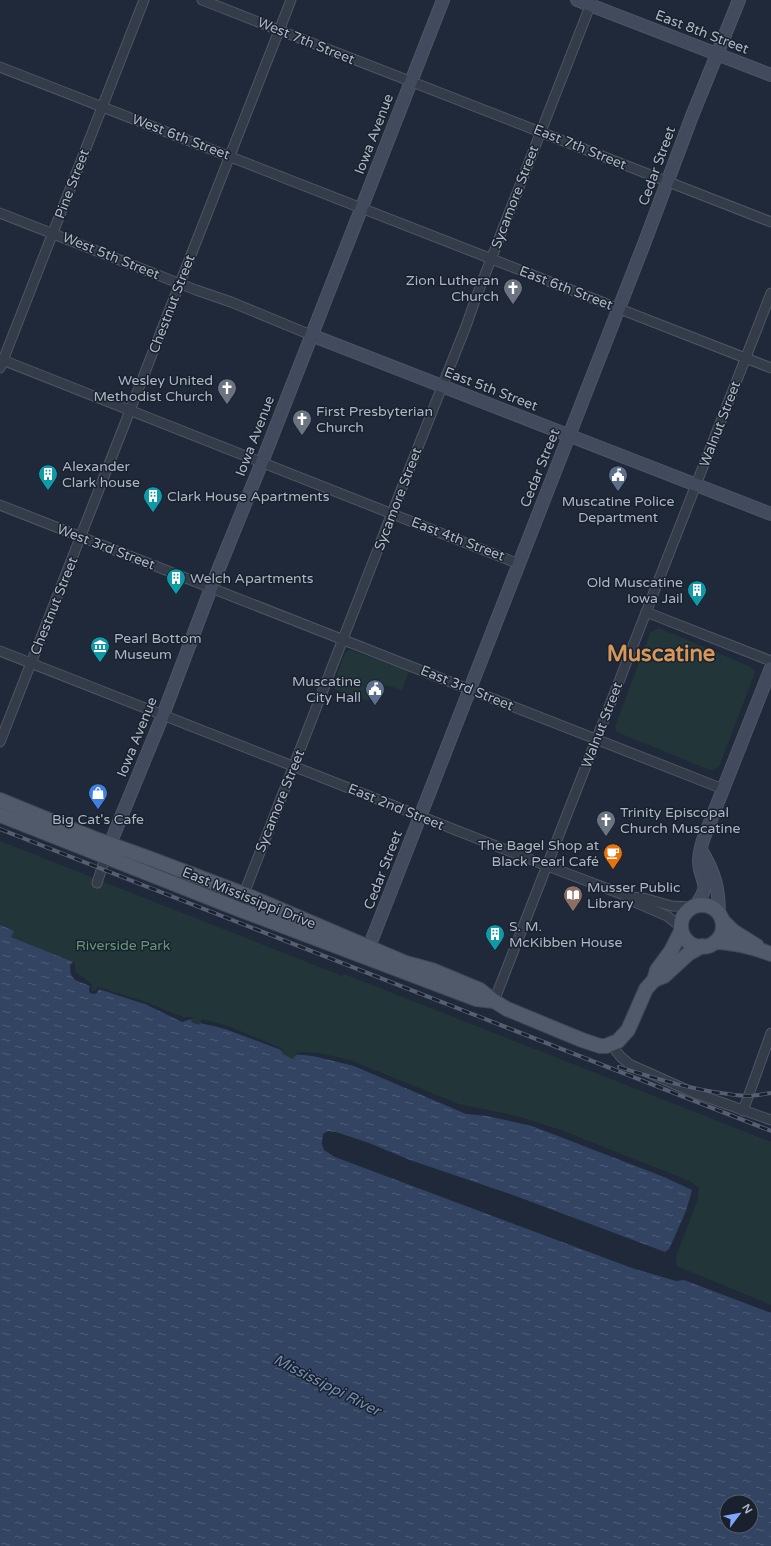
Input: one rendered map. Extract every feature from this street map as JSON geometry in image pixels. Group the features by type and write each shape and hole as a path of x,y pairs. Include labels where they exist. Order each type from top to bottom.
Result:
{"main road":[{"name":"Iowa Avenue","path":"108,850 163,715 211,588 311,335 336,276 361,208 443,0"},
{"name":"East 8th Street","path":"576,0 592,3 771,75"},
{"name":"Cedar Street","path":"369,947 570,435 692,116 739,0"},
{"name":"East 5th Street","path":"311,335 771,514"},
{"path":"611,1045 622,1037 628,1030 646,989 654,980 657,970 671,951 681,929 683,916 694,906 704,891 705,884 699,863 702,840 771,668"},
{"name":"East Mississippi Drive","path":"0,800 238,909 476,999 494,1001"},
{"name":"East Mississippi Drive","path":"0,815 244,894 406,963 432,970 480,990 507,1009 582,1040 600,1046 611,1045"},
{"path":"654,980 664,976 688,954 708,944 722,932 718,889 707,861 700,850"},
{"path":"694,906 706,905 711,907 733,931 751,941 766,952"},
{"path":"681,929 686,939 690,943 732,944 766,952"}],"street":[{"name":"Pine Street","path":"1,362 144,0"},
{"name":"West 7th Street","path":"202,0 411,81"},
{"name":"Chestnut Street","path":"0,742 291,0"},
{"name":"Sycamore Street","path":"238,909 565,67 592,3"},
{"name":"West 6th Street","path":"0,67 361,208"},
{"name":"East 7th Street","path":"411,81 771,222"},
{"name":"East 6th Street","path":"361,208 771,368"},
{"name":"West 5th Street","path":"0,213 231,302 311,335"},
{"name":"Walnut Street","path":"494,1001 771,293"},
{"name":"East 4th Street","path":"1,362 131,410 519,564"},
{"name":"West 3rd Street","path":"0,505 211,588"},
{"name":"East 3rd Street","path":"211,588 723,789"},
{"path":"646,612 771,661"},
{"name":"East 2nd Street","path":"0,651 547,866 630,897 643,898 672,906 694,906"},
{"name":"Iowa Avenue","path":"97,883 108,850"},
{"name":"East 2nd Street","path":"630,897 637,903 667,916 681,929"},
{"path":"743,1111 771,1033"},
{"path":"611,1045 629,1064 672,1084 771,1120"}],"green space":[{"path":"659,628 751,667 755,672 719,767 710,770 617,732 615,727 650,633"},
{"path":"350,650 409,671 402,690 386,685 382,693 373,694 368,701 332,688 344,656 347,651"},
{"name":"Riverside Park","path":"0,841 342,976 344,974 771,1142 771,1307 675,1267 458,1106 293,1059 282,1054 282,1052 191,1022 192,1019 183,1019 99,989 97,993 94,994 35,947 11,937 0,925"}],"water":[{"name":"Mississippi River","path":"0,925 14,931 11,937 73,962 74,973 90,986 89,990 94,994 99,989 145,1004 183,1019 192,1019 191,1022 199,1025 201,1021 227,1028 280,1049 283,1054 293,1059 296,1055 301,1054 349,1062 458,1106 516,1118 697,1188 674,1256 675,1267 771,1307 771,1546 0,1546"}],"pier":[{"path":"74,961 76,972 92,984 91,991 95,991 99,987 146,1002 183,1017 193,1017 192,1019 182,1022 145,1004 99,989 97,993 90,993 90,986 75,980 71,975 70,965"},
{"path":"202,1019 228,1026 281,1048 284,1051 225,1029 200,1023"},
{"path":"301,1052 319,1053 350,1060 459,1104 517,1116 561,1130 690,1181 699,1188 698,1199 676,1256 677,1266 771,1305 771,1313 684,1280 676,1281 632,1268 335,1157 324,1150 322,1144 323,1134 328,1131 336,1132 369,1143 410,1160 513,1195 665,1252 669,1249 686,1211 692,1190 664,1177 532,1126 487,1116 466,1114 354,1066 313,1056 294,1054"}],"railway":[{"path":"0,829 771,1131"},
{"path":"619,1067 666,1081 714,1092 747,1096 771,1093"}],"place":[{"name":"Zion Lutheran Church","path":"513,305"},
{"name":"Wesley United Methodist Church","path":"227,405"},
{"name":"First Presbyterian Church","path":"302,436"},
{"name":"Alexander Clark house","path":"48,491"},
{"name":"Muscatine Police Department","path":"618,492"},
{"name":"Clark House Apartments","path":"153,513"},
{"name":"Welch Apartments","path":"176,595"},
{"name":"Old Muscatine Iowa Jail","path":"697,607"},
{"name":"Pearl Bottom Museum","path":"100,663"},
{"name":"Muscatine City Hall","path":"375,706"},
{"name":"Big Cat's Cafe","path":"98,810"},
{"name":"Trinity Episcopal Church Muscatine","path":"606,837"},
{"name":"The Bagel Shop at Black Pearl Café","path":"613,870"},
{"name":"Musser Public Library","path":"573,912"},
{"name":"S. M. McKibben House","path":"495,951"}],"district":[{"name":"Muscatine","path":"661,654"}]}
